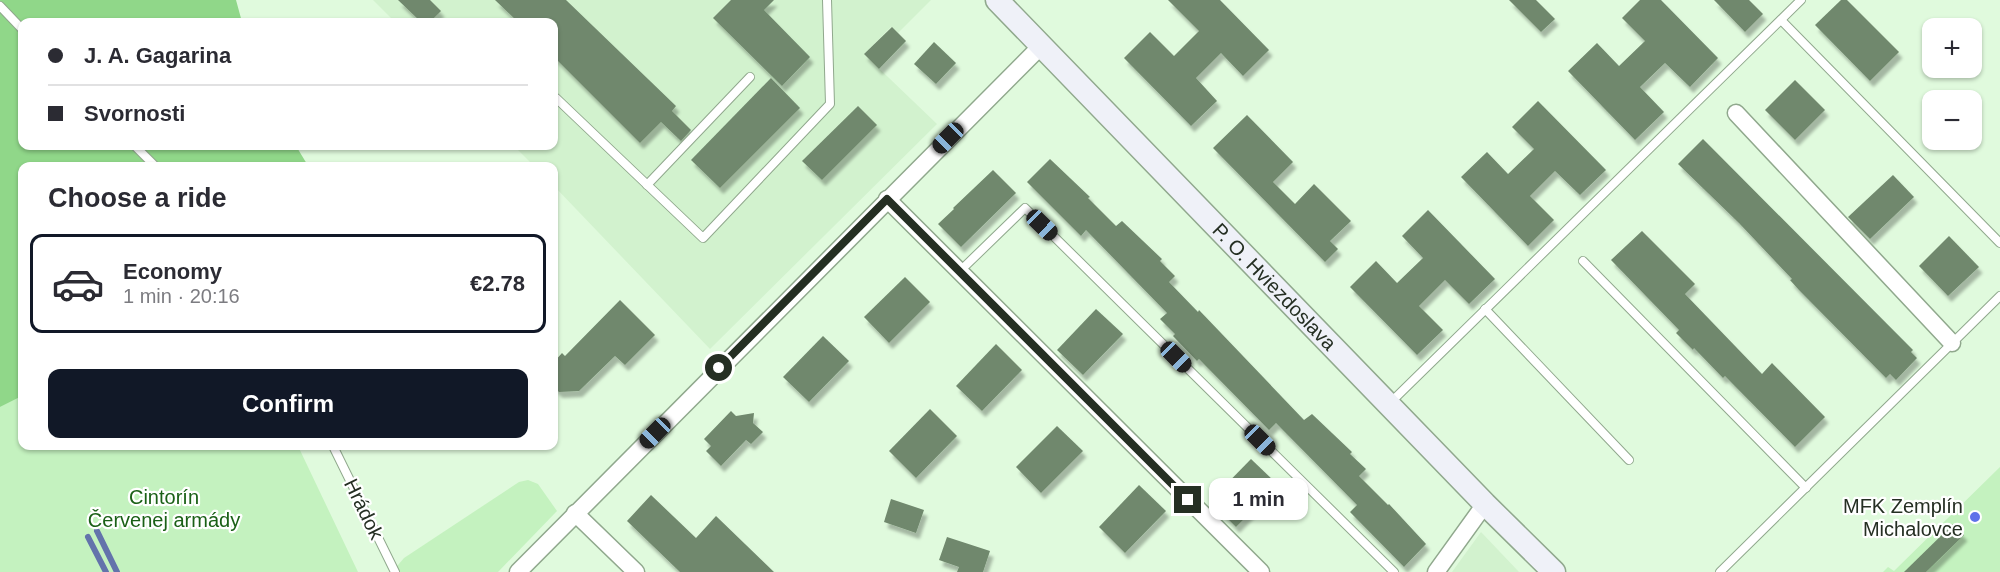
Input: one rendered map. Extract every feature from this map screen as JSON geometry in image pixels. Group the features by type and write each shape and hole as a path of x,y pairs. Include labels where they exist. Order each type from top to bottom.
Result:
{"street":[{"name":"P. O. Hviezdoslava","path":"997,0 1485,504 1554,572"},
{"path":"518,572 1041,46"},
{"path":"1736,113 1952,343"},
{"path":"887,199 1261,572"},
{"path":"1436,572 1485,504"},
{"path":"575,513 636,572"}],"lane":[{"path":"558,100 703,238 830,104 827,0"},
{"path":"1388,404 1801,0"},
{"path":"0,6 18,25"},
{"path":"1781,20 2000,243"},
{"path":"646,185 750,77"},
{"path":"139,150 151,162"},
{"path":"958,272 1025,208 1394,572"},
{"path":"1583,261 1806,488"},
{"path":"1720,572 2000,296"},
{"path":"1485,309 1629,460"},
{"name":"Hrádok","path":"335,450 395,572"}],"shaded area":[{"path":"373,0 931,0 898,33 891,27 864,54 937,124 710,349 558,190 558,162 530,162 518,150 558,150 558,18 391,18"},
{"path":"1481,532 1519,572 1452,572"}],"green space":[{"path":"0,0 236,0 241,18 18,18 18,150 298,150 306,162 18,162 18,398 0,407"},
{"name":"Cintorín Červenej armády","path":"18,398 18,450 300,450 358,572 0,572 0,407"},
{"name":"MFK Zemplín Michalovce","path":"2000,467 2000,572 1883,572 1888,567 1894,571"},
{"path":"528,480 538,484 557,511 498,572 392,572 404,558 519,482"}],"building":[{"path":"398,0 430,0 441,11 434,18 417,18"},
{"path":"495,0 566,0 676,106 672,111 691,130 681,141 661,122 640,143 558,61 558,18 514,18"},
{"path":"731,0 774,0 764,10 810,57 782,86 713,18"},
{"path":"1168,0 1220,0 1269,50 1243,76 1221,53 1196,78 1217,101 1191,126 1124,58 1150,32 1174,56 1199,31"},
{"path":"1509,0 1536,0 1555,19 1541,32"},
{"path":"1640,0 1661,0 1718,58 1690,87 1665,63 1640,87 1664,112 1635,140 1568,71 1597,43 1619,66 1645,41 1622,18"},
{"path":"1714,0 1749,0 1763,14 1745,32"},
{"path":"1841,0 1847,0 1899,52 1870,81 1815,25"},
{"path":"892,27 906,41 879,69 864,54"},
{"path":"934,42 956,63 936,84 914,64"},
{"path":"771,78 800,108 720,188 691,160"},
{"path":"1795,80 1825,110 1795,140 1765,110"},
{"path":"1538,101 1606,170 1580,195 1555,171 1530,196 1554,220 1528,246 1461,177 1487,152 1508,174 1534,149 1512,127"},
{"path":"858,106 877,125 822,180 802,161"},
{"path":"1247,115 1293,162 1273,182 1295,204 1314,184 1351,221 1330,241 1338,249 1325,262 1213,148"},
{"path":"1703,139 1913,350 1911,352 1917,358 1896,380 1890,374 1886,378 1799,290 1790,280 1792,279 1739,223 1678,164"},
{"path":"1050,159 1090,197 1088,198 1116,226 1122,221 1162,259 1160,261 1175,276 1169,282 1198,312 1199,310 1304,420 1312,414 1352,452 1350,454 1366,469 1359,476 1426,544 1404,567 1350,512 1357,505 1276,423 1269,430 1199,359 1197,361 1160,319 1167,313 1086,230 1081,236 1027,182"},
{"path":"993,170 1016,193 961,247 938,224"},
{"path":"1893,175 1914,197 1870,239 1848,217"},
{"path":"1428,210 1495,279 1469,304 1445,280 1419,306 1443,330 1417,355 1350,287 1376,261 1397,283 1423,258 1402,236"},
{"path":"1642,231 1695,284 1685,294 1762,374 1772,363 1825,417 1795,447 1725,376 1723,378 1676,333 1679,330 1611,260"},
{"path":"1949,236 1979,267 1948,296 1919,266"},
{"path":"905,277 930,302 889,343 864,317"},
{"path":"620,300 655,335 625,365 615,356 579,391 558,391 558,358 562,353 565,356"},
{"path":"1096,309 1123,334 1083,375 1057,350"},
{"path":"823,336 849,361 809,402 783,377"},
{"path":"996,344 1022,370 982,411 956,386"},
{"path":"930,409 957,436 916,478 889,451"},
{"path":"731,411 736,416 754,413 753,423 763,432 751,444 746,440 721,466 706,451 711,446 704,439"},
{"path":"1057,426 1083,451 1041,493 1016,467"},
{"path":"1251,459 1278,485 1236,527 1210,501"},
{"path":"1139,485 1166,511 1125,553 1099,527"},
{"path":"651,495 696,538 716,516 774,572 680,572 627,521"},
{"path":"891,499 924,510 916,533 884,522"},
{"path":"1953,524 1964,535 1926,572 1904,572"},
{"path":"947,537 990,551 983,572 957,572 959,567 939,560"}],"waterway":[{"path":"97,531 117,572"},
{"path":"88,537 106,572"}],"place":[{"name":"MFK Zemplín Michalovce","path":"1975,517"}],"route":[{"path":"719,368 887,199 1188,500"}]}
